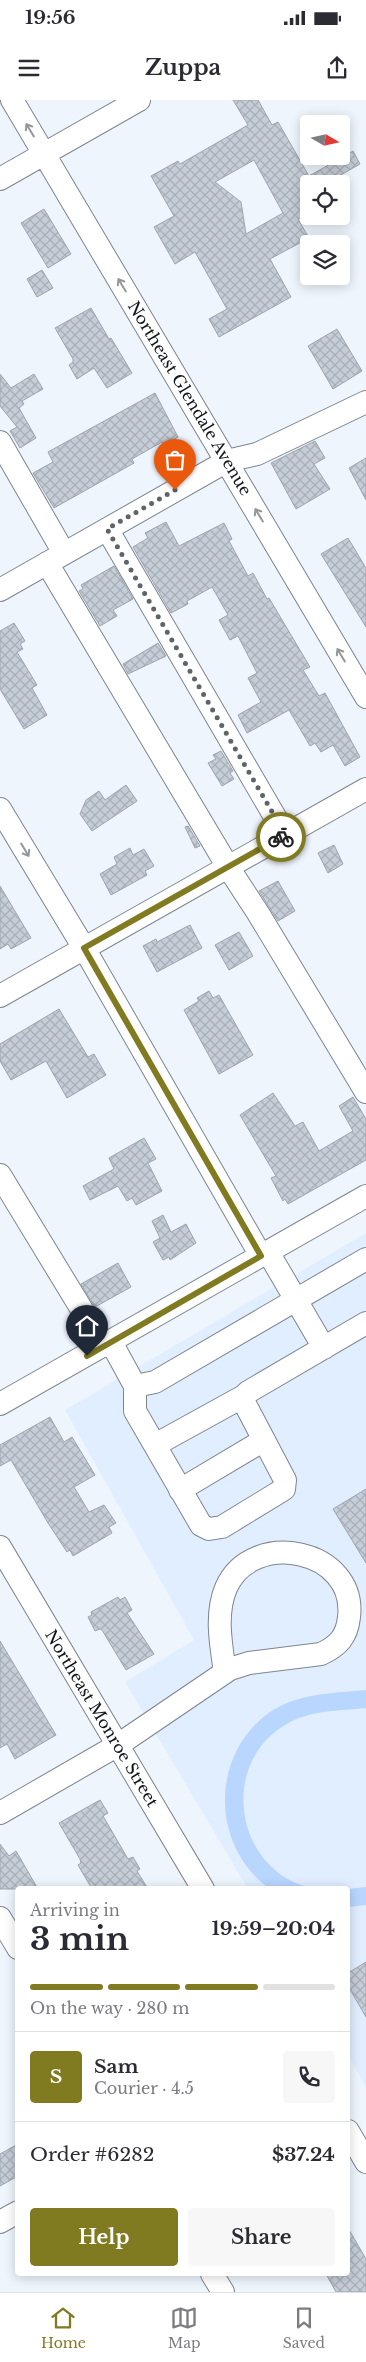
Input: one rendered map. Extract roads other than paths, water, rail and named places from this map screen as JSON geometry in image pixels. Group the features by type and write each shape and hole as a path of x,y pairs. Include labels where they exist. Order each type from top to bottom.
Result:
{"street":[{"name":"Northeast Glendale Avenue","path":"12,100 366,697"},
{"path":"0,179 139,100"},
{"path":"0,590 227,461 257,454 366,402"},
{"path":"0,442 56,558 228,867 258,913 366,1092"},
{"path":"107,529 285,834"},
{"path":"0,996 366,789"},
{"path":"0,809 264,1254 295,1299 324,1348"},
{"path":"0,1175 135,1386 134,1411 180,1490 205,1528 214,1529 230,1522 284,1489 285,1480 245,1404 244,1396"},
{"path":"0,1404 366,1196"},
{"path":"135,1386 155,1382 366,1259"},
{"path":"154,1446 244,1396 366,1323"},
{"path":"180,1490 264,1440"},
{"name":"Northeast Monroe Street","path":"0,1547 201,1886"},
{"path":"0,1813 118,1745 225,1672 249,1663 321,1654 339,1643 346,1631 350,1615 349,1600 336,1574 319,1560 288,1552 262,1556 250,1562 235,1575 226,1588 220,1614 221,1645 225,1672"},
{"path":"0,1918 15,1943"},
{"path":"350,2134 366,2162"},
{"path":"0,2222 15,2214"},
{"path":"213,2276 223,2292"}]}
